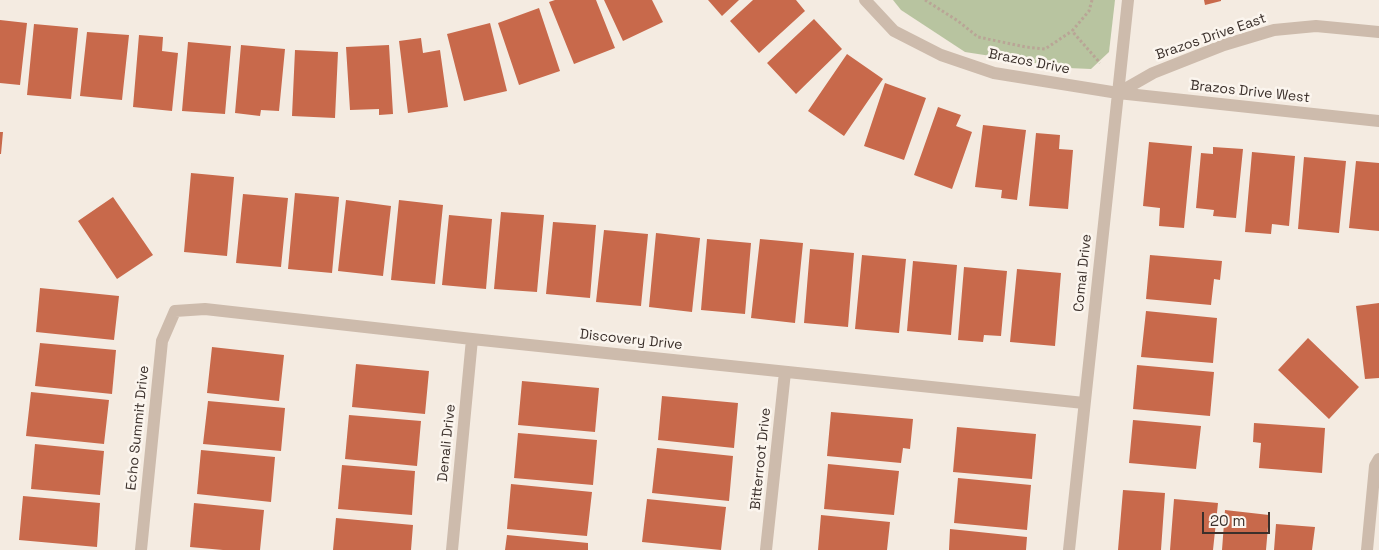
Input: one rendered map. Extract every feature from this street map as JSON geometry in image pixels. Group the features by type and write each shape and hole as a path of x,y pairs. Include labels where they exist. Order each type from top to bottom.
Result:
{"street":[{"name":"Brazos Drive","path":"865,0 894,32 941,55 994,73 1118,93"},
{"name":"Comal Drive","path":"1069,550 1128,0"},
{"name":"Brazos Drive East","path":"1118,93 1153,73 1224,45 1274,30 1316,26 1379,32"},
{"name":"Brazos Drive West","path":"1118,93 1379,121"},
{"name":"Discovery Drive","path":"175,311 205,309 472,339 1084,402"},
{"name":"Echo Summit Drive","path":"141,550 162,341 175,311"},
{"name":"Denali Drive","path":"452,550 472,339"},
{"name":"Bitterroot Drive","path":"766,550 785,372"},
{"path":"1366,550 1376,466 1379,459"}],"path":[{"path":"925,0 958,21 978,37 1045,49 1072,31 1089,12 1092,0"},
{"path":"1072,31 1100,63"}],"green space":[{"path":"893,0 1115,0 1109,52 1091,69 1068,68 965,52 901,10"}],"building":[{"path":"555,0 596,0 615,48 574,64 549,2"},
{"path":"604,0 652,0 663,22 623,41"},
{"path":"708,0 739,0 722,16"},
{"path":"753,0 796,0 805,11 759,53 730,21"},
{"path":"1204,0 1221,0 1221,1 1205,5"},
{"path":"539,8 560,71 519,85 498,23"},
{"path":"814,19 842,49 796,94 767,63"},
{"path":"0,20 27,23 20,85 0,83"},
{"path":"490,23 507,91 464,101 447,34"},
{"path":"34,24 78,28 71,99 27,95"},
{"path":"87,32 129,35 122,100 80,96"},
{"path":"139,35 163,37 162,51 178,53 172,111 133,107"},
{"path":"421,38 423,53 440,50 448,107 408,113 399,41"},
{"path":"188,42 231,46 225,114 182,111"},
{"path":"241,45 285,49 279,111 261,110 260,116 235,113"},
{"path":"389,45 393,114 379,115 379,109 350,110 346,47"},
{"path":"295,50 338,52 335,118 292,116"},
{"path":"847,54 883,79 844,136 808,111"},
{"path":"885,83 926,98 904,160 864,146"},
{"path":"938,107 961,115 956,126 972,132 952,189 914,175"},
{"path":"983,125 1026,130 1017,200 1001,198 1002,190 975,187"},
{"path":"0,132 3,132 1,154 0,154"},
{"path":"1036,133 1060,135 1059,149 1073,150 1068,209 1029,206"},
{"path":"1149,142 1192,146 1184,228 1159,226 1160,208 1143,206"},
{"path":"1213,147 1243,149 1236,218 1213,216 1214,210 1196,208 1201,153 1213,154"},
{"path":"1252,152 1295,156 1289,226 1272,224 1271,234 1245,232"},
{"path":"1304,157 1346,161 1339,233 1298,229"},
{"path":"1356,161 1379,163 1379,231 1349,228"},
{"path":"191,173 234,177 227,256 184,252"},
{"path":"295,193 339,197 332,273 288,269"},
{"path":"243,194 288,198 281,267 236,263"},
{"path":"113,197 153,255 117,279 78,221"},
{"path":"346,200 391,206 383,276 338,271"},
{"path":"399,200 443,205 435,284 391,280"},
{"path":"501,212 544,215 537,292 494,289"},
{"path":"449,215 492,219 486,289 442,285"},
{"path":"553,222 596,225 590,298 546,294"},
{"path":"604,230 648,234 641,306 596,302"},
{"path":"656,233 700,238 692,312 649,307"},
{"path":"707,239 751,243 745,314 701,310"},
{"path":"760,239 803,243 795,323 751,318"},
{"path":"810,249 854,253 848,327 804,323"},
{"path":"862,255 906,259 899,333 855,329"},
{"path":"1150,255 1222,261 1220,280 1214,279 1211,305 1146,299"},
{"path":"913,261 957,265 951,335 907,331"},
{"path":"964,267 1007,271 1001,336 984,335 983,342 958,340"},
{"path":"1017,269 1061,273 1055,346 1010,342"},
{"path":"40,288 119,296 114,340 36,332"},
{"path":"1379,303 1379,378 1365,379 1356,306"},
{"path":"1146,311 1217,318 1213,363 1141,357"},
{"path":"1308,338 1359,387 1329,419 1278,370"},
{"path":"40,343 116,350 112,394 35,386"},
{"path":"212,347 284,355 279,401 207,393"},
{"path":"356,364 429,371 425,414 352,407"},
{"path":"1137,365 1214,372 1210,416 1133,409"},
{"path":"522,381 599,388 595,432 518,425"},
{"path":"31,392 109,400 104,444 26,436"},
{"path":"662,396 738,403 734,448 658,440"},
{"path":"208,401 285,408 281,451 203,444"},
{"path":"831,412 913,419 910,449 903,448 901,463 827,456"},
{"path":"349,415 421,421 417,466 345,459"},
{"path":"1133,420 1201,426 1196,469 1129,463"},
{"path":"1254,423 1325,428 1322,473 1259,468 1261,443 1253,442"},
{"path":"957,427 1036,434 1032,479 953,472"},
{"path":"518,433 597,440 593,485 514,478"},
{"path":"35,444 104,451 100,495 31,489"},
{"path":"657,448 733,456 729,501 652,493"},
{"path":"201,450 275,457 271,502 197,494"},
{"path":"828,464 899,471 894,515 824,509"},
{"path":"342,465 415,471 412,515 338,509"},
{"path":"958,478 1031,485 1027,530 954,523"},
{"path":"511,484 592,492 587,536 507,529"},
{"path":"1123,490 1165,493 1161,550 1118,550"},
{"path":"23,496 100,503 97,547 19,540"},
{"path":"647,499 726,507 721,550 642,542"},
{"path":"1174,499 1218,503 1213,550 1170,550"},
{"path":"194,503 264,510 260,550 223,550 190,547"},
{"path":"1225,510 1269,515 1266,550 1222,550"},
{"path":"821,515 890,522 887,550 818,550"},
{"path":"336,518 413,525 411,550 333,550"},
{"path":"1276,524 1315,527 1312,550 1274,550"},
{"path":"950,529 1027,537 1026,550 949,550"},
{"path":"507,535 588,543 588,550 505,550"}]}
